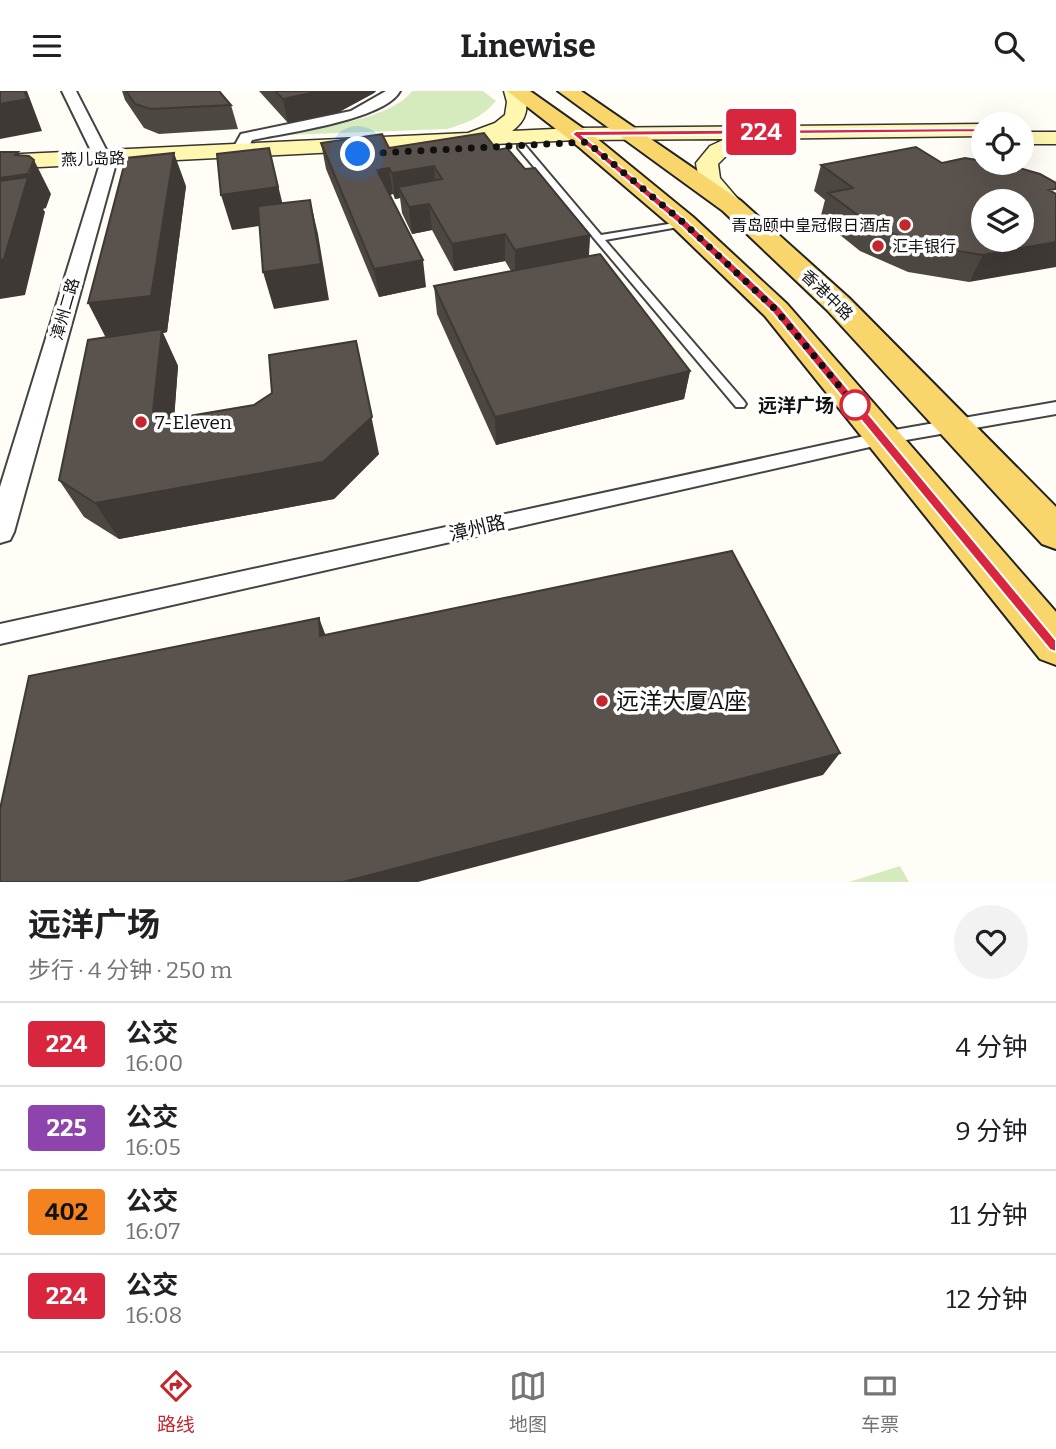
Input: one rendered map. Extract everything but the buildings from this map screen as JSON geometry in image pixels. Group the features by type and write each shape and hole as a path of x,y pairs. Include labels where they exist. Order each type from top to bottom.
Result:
{"main road":[{"path":"515,91 582,138 684,223 776,310 1056,645"},
{"path":"459,140 504,127 517,116 520,105 515,91"},
{"name":"香港中路","path":"568,91 732,206 838,304 1056,533"},
{"name":"燕儿岛路","path":"0,170 239,152 459,140 971,130"},
{"path":"1034,130 1056,130"},
{"name":"燕儿岛路","path":"632,137 737,141 971,138"},
{"name":"燕儿岛路","path":"0,162 105,163 521,146 582,138"},
{"path":"1034,138 1056,138"},
{"path":"732,206 709,179 707,163 718,151 737,141"}],"street":[{"path":"69,91 105,163"},
{"path":"239,152 246,137 355,114 391,95 393,91"},
{"name":"漳州二路","path":"0,532 105,163"},
{"name":"漳州路","path":"0,634 883,438 1056,408"}],"lane":[{"path":"521,146 740,404"},
{"path":"599,238 684,223"}],"green space":[{"path":"412,91 483,91 496,101 474,119 447,129 284,135 371,115 402,101"},
{"path":"900,866 909,882 849,882"}],"bus line":[{"name":"224","path":"971,130 576,134 684,223 776,310 1056,645"}],"place":[{"name":"青岛颐中皇冠假日酒店","path":"905,225"},
{"name":"汇丰银行","path":"878,246"},
{"name":"远洋广场","path":"855,405"},
{"name":"7-Eleven","path":"141,422"},
{"name":"远洋大厦A座","path":"602,701"}],"route":[{"path":"358,154 587,142 684,223 776,310 855,405"}]}
